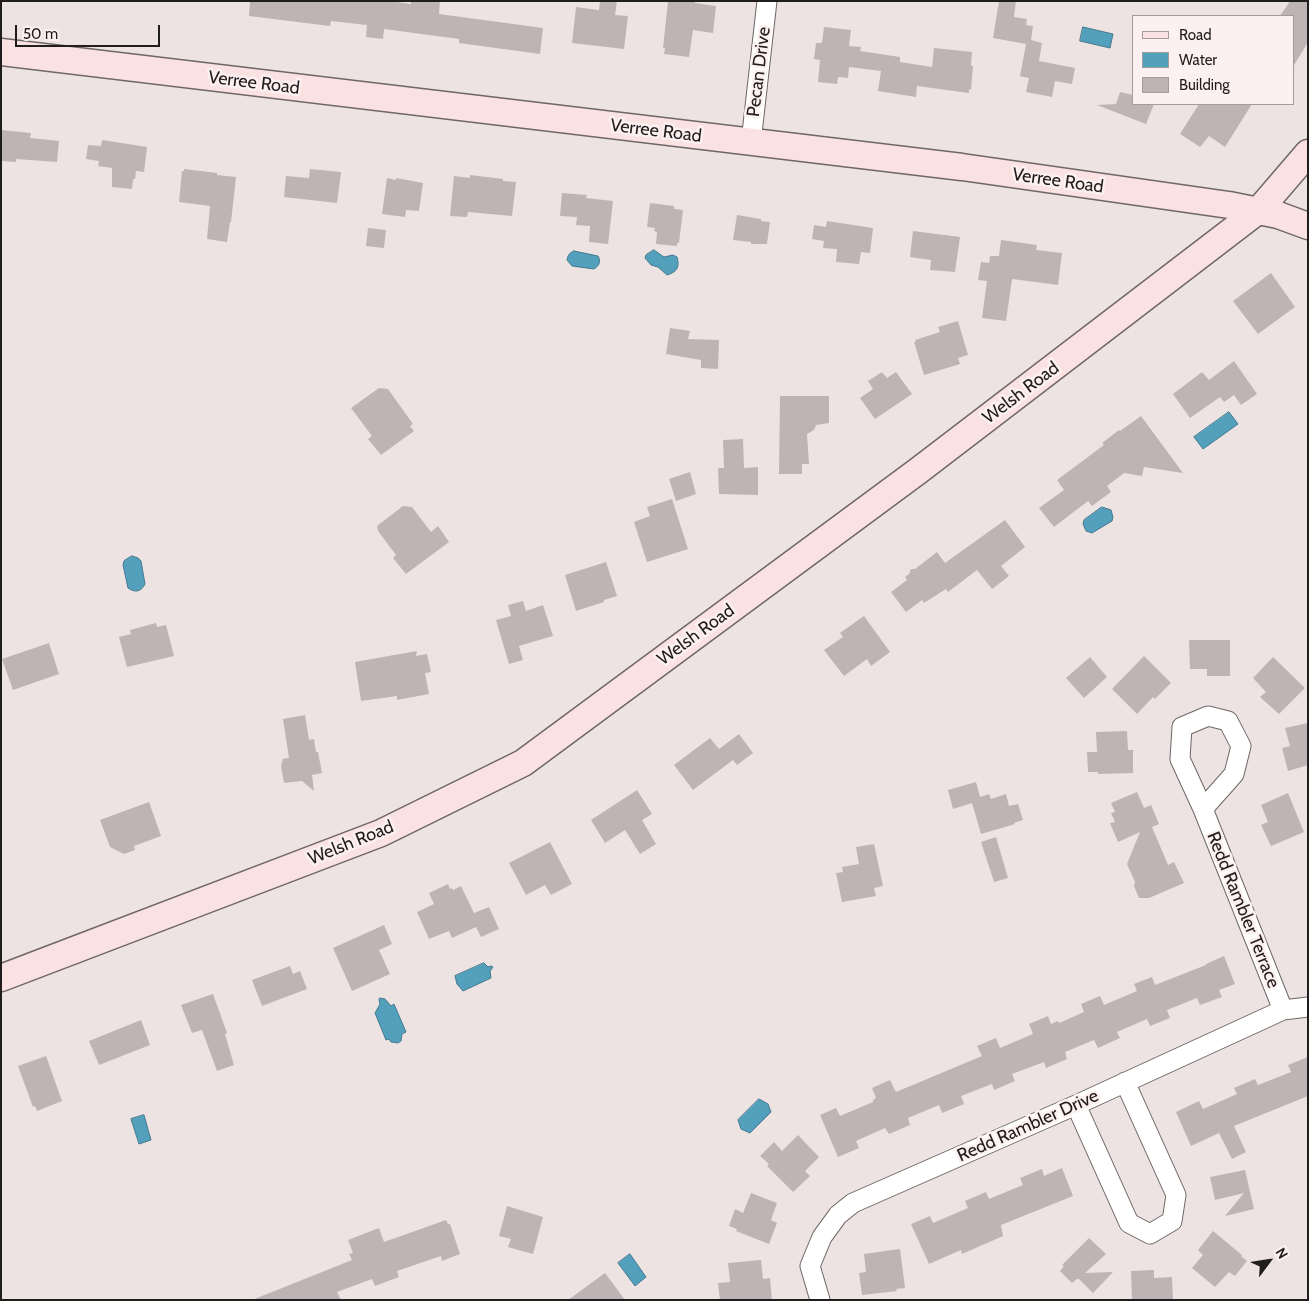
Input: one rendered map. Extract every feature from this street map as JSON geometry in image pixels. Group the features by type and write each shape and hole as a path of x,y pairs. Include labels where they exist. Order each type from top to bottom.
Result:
{"main road":[{"name":"Verree Road","path":"1,52 972,169 1203,200 1259,210 1308,226"},
{"name":"Welsh Road","path":"1,978 381,834 523,762 918,471 1259,210 1308,153"}],"street":[{"name":"Pecan Drive","path":"751,142 767,1"},
{"name":"Redd Rambler Terrace","path":"1203,809 1234,774 1242,746 1228,721 1208,716 1182,727 1180,759 1203,809 1283,1010"},
{"name":"Redd Rambler Drive","path":"820,1300 810,1266 822,1237 838,1215 854,1203 1076,1105 1283,1010 1308,1007"},
{"path":"1076,1105 1129,1223 1150,1234 1172,1221 1176,1195 1125,1082"}],"water":[{"path":"1083,27 1113,34 1110,48 1080,41"},
{"path":"654,250 664,257 673,255 677,257 678,266 675,271 667,275 658,267 651,265 645,258 646,255"},
{"path":"574,251 598,256 599,264 594,269 572,266 567,260 569,254"},
{"path":"1229,412 1238,424 1203,449 1194,437"},
{"path":"1102,507 1111,510 1112,521 1092,533 1086,531 1083,524 1084,520"},
{"path":"132,556 141,561 145,584 138,591 128,588 123,565 124,561"},
{"path":"484,963 488,967 493,967 490,971 491,978 463,991 457,984 455,976"},
{"path":"380,998 385,999 391,1006 394,1004 406,1032 402,1034 401,1041 398,1043 391,1042 389,1039 386,1040 375,1013 380,1004"},
{"path":"759,1099 768,1104 771,1112 750,1133 741,1129 738,1120"},
{"path":"144,1115 151,1140 139,1144 131,1119"},
{"path":"630,1254 646,1277 635,1286 618,1263"}],"building":[{"path":"250,1 390,1 411,4 411,1 440,1 439,14 543,28 540,54 459,43 459,39 384,29 383,39 366,37 367,25 331,21 330,26 249,16"},
{"path":"600,1 617,1 615,15 628,16 624,49 572,43 576,7 599,10"},
{"path":"668,1 695,1 695,3 716,6 713,33 693,30 689,57 664,54"},
{"path":"999,1 1016,1 1014,17 1027,19 1026,25 1033,26 1031,40 1042,43 1039,61 1075,68 1072,84 1055,81 1052,97 1026,92 1029,78 1020,76 1026,44 993,38"},
{"path":"1290,1 1308,1 1308,42 1294,65 1294,15 1281,15"},
{"path":"824,27 851,30 849,46 861,47 860,51 900,57 900,62 932,67 934,48 972,52 971,90 969,89 969,93 917,86 916,97 878,91 881,71 849,67 848,78 838,77 837,84 818,82 820,60 814,59 816,43 822,43"},
{"path":"1120,92 1132,95 1132,105 1154,105 1146,124 1097,105 1116,104"},
{"path":"1198,105 1251,105 1225,147 1209,136 1200,147 1180,134"},
{"path":"1,130 31,133 30,138 59,141 57,162 16,159 16,162 1,161"},
{"path":"102,140 147,147 144,172 136,171 132,189 112,187 112,168 98,166 99,161 86,159 88,145 101,146"},
{"path":"184,169 236,177 227,242 207,239 210,206 179,202 182,171"},
{"path":"310,169 341,172 337,203 284,197 286,176 309,178"},
{"path":"470,175 516,182 512,216 468,212 467,217 450,216 454,176 470,178"},
{"path":"387,178 423,183 419,211 406,210 405,217 382,214"},
{"path":"562,193 587,195 586,198 613,201 608,244 589,242 590,226 576,225 577,217 560,216"},
{"path":"650,203 674,206 674,209 683,210 677,246 656,244 657,232 654,231 655,228 647,227"},
{"path":"737,215 770,222 767,244 751,244 751,242 733,240"},
{"path":"827,221 873,228 870,253 861,252 859,264 836,262 837,249 823,248 824,241 812,239 814,225 826,227"},
{"path":"368,228 386,230 384,248 366,246"},
{"path":"913,231 960,237 955,272 930,270 931,260 910,257"},
{"path":"1001,240 1037,245 1036,250 1062,253 1058,285 1012,279 1006,321 982,318 987,281 978,280 981,262 989,263 990,256 999,256"},
{"path":"1271,273 1295,307 1258,334 1233,301"},
{"path":"958,321 968,355 958,358 960,364 924,375 915,340 940,332 938,327"},
{"path":"670,328 690,331 688,339 719,340 718,369 701,368 701,360 666,354"},
{"path":"1234,361 1257,394 1241,405 1234,395 1224,402 1220,397 1190,418 1173,394 1202,372 1209,380"},
{"path":"882,372 887,378 896,372 912,394 875,419 860,398 873,389 868,381"},
{"path":"379,388 388,389 413,424 410,426 414,431 381,455 368,439 372,436 351,408"},
{"path":"780,396 829,396 829,423 816,425 814,430 807,434 809,464 802,464 802,474 779,474"},
{"path":"1141,416 1183,473 1144,467 1142,476 1124,473 1107,486 1111,492 1092,506 1088,501 1054,527 1039,508 1064,490 1057,480 1104,445 1102,443 1119,430"},
{"path":"743,439 744,468 758,467 758,495 719,494 718,468 724,468 723,440"},
{"path":"690,472 696,494 676,501 669,479"},
{"path":"672,499 688,549 647,562 634,522 650,516 647,507"},
{"path":"403,506 412,507 431,532 438,526 449,542 406,574 393,558 396,555 378,531 377,526"},
{"path":"1005,520 1025,547 1001,566 1009,576 992,589 977,570 948,592 946,589 924,603 922,600 906,612 891,592 907,580 905,577 911,569 915,569 937,552 945,563"},
{"path":"606,562 617,596 576,611 565,575"},
{"path":"523,601 526,611 543,605 553,636 519,646 523,660 509,664 496,620 511,616 508,605"},
{"path":"864,616 890,652 871,666 867,659 844,676 824,650 843,637 840,633"},
{"path":"156,623 157,627 166,625 174,656 127,667 119,637 131,634 130,630"},
{"path":"1189,640 1230,640 1230,676 1207,676 1207,669 1190,669"},
{"path":"49,643 59,674 13,690 2,659"},
{"path":"417,651 416,656 427,654 431,672 425,673 429,694 397,700 397,696 361,701 355,662"},
{"path":"1144,656 1171,683 1155,699 1153,697 1137,714 1112,689"},
{"path":"1090,657 1107,677 1084,698 1066,678"},
{"path":"1273,657 1305,688 1279,714 1260,697 1266,692 1253,678"},
{"path":"305,715 309,740 314,739 322,773 312,775 314,791 302,781 284,783 281,766 283,759 289,758 283,719"},
{"path":"1308,723 1308,765 1288,771 1282,748 1290,746 1285,728"},
{"path":"1127,731 1128,750 1133,750 1133,773 1098,774 1098,772 1088,772 1087,752 1097,752 1096,732"},
{"path":"739,734 753,753 737,765 733,760 693,790 674,765 710,738 719,749"},
{"path":"976,782 980,797 989,794 991,799 1006,794 1009,806 1018,804 1023,820 981,834 972,803 953,809 948,790"},
{"path":"637,790 652,814 642,820 656,844 640,854 625,830 605,843 591,820"},
{"path":"1137,792 1144,808 1151,805 1159,824 1152,827 1168,865 1174,862 1184,883 1149,898 1139,898 1134,886 1135,882 1127,864 1140,832 1118,842 1110,823 1115,822 1111,813 1115,812 1111,803"},
{"path":"1288,793 1304,832 1271,846 1261,825 1268,822 1261,805"},
{"path":"149,802 161,836 134,846 135,850 124,854 110,847 100,820"},
{"path":"996,837 1008,878 994,882 981,842"},
{"path":"550,842 572,884 551,895 545,885 526,895 509,863"},
{"path":"874,844 883,886 874,888 876,896 842,902 836,873 843,872 842,867 859,864 856,847"},
{"path":"448,884 450,889 452,888 453,890 461,886 474,913 489,907 499,929 481,937 476,927 452,938 449,931 429,939 417,912 434,904 429,893"},
{"path":"384,925 392,944 379,950 390,974 352,991 333,948"},
{"path":"1224,956 1235,984 1219,990 1222,997 1200,1005 1197,998 1167,1010 1170,1018 1150,1026 1147,1019 1117,1032 1120,1038 1098,1048 1094,1040 1065,1052 1067,1059 1046,1068 1044,1062 1012,1074 1015,1081 994,1090 992,1084 961,1096 964,1104 942,1113 939,1105 908,1118 910,1125 889,1134 885,1128 856,1141 859,1148 838,1157 820,1115 836,1108 840,1116 873,1102 876,1098 872,1088 890,1080 896,1092 982,1056 977,1046 996,1038 1000,1048 1033,1034 1029,1024 1048,1016 1051,1024 1058,1021 1059,1023 1084,1012 1081,1004 1100,996 1104,1005 1137,991 1134,984 1152,977 1155,985"},
{"path":"290,966 293,974 300,971 307,989 262,1006 252,980"},
{"path":"213,994 227,1033 225,1034 234,1065 217,1071 202,1030 192,1033 181,1005"},
{"path":"141,1020 150,1045 99,1065 89,1041"},
{"path":"46,1056 62,1101 37,1111 35,1106 33,1107 18,1066"},
{"path":"1308,1057 1308,1096 1234,1126 1246,1152 1232,1159 1219,1133 1191,1146 1176,1112 1199,1101 1203,1109 1237,1094 1234,1088 1255,1079 1258,1085 1291,1072 1288,1065"},
{"path":"798,1135 819,1157 805,1171 810,1176 793,1192 767,1166 769,1164 760,1156 774,1142 782,1151"},
{"path":"1062,1168 1073,1196 1001,1225 1003,1236 962,1254 961,1250 929,1264 911,1224 930,1216 933,1223 968,1208 965,1201 986,1192 989,1199 1023,1185 1020,1178 1042,1169 1044,1176"},
{"path":"1245,1170 1254,1209 1225,1216 1244,1193 1215,1200 1210,1177"},
{"path":"751,1193 777,1203 771,1220 777,1223 769,1244 736,1231 737,1229 729,1226 735,1209 743,1213"},
{"path":"507,1206 543,1217 533,1254 508,1247 511,1239 499,1236"},
{"path":"446,1220 450,1224 460,1254 442,1261 441,1256 397,1271 399,1277 375,1286 372,1279 337,1292 341,1300 252,1300 352,1260 349,1254 353,1253 348,1240 379,1228 384,1242"},
{"path":"1213,1231 1247,1261 1235,1276 1229,1272 1215,1287 1192,1268 1203,1255 1198,1250"},
{"path":"1089,1238 1106,1254 1085,1273 1113,1272 1093,1293 1079,1279 1072,1283 1060,1271 1064,1266 1062,1265"},
{"path":"900,1249 905,1288 896,1289 897,1291 862,1295 859,1273 866,1272 864,1254"},
{"path":"761,1260 763,1279 770,1278 772,1300 720,1300 718,1283 730,1282 728,1263"},
{"path":"1154,1270 1154,1278 1172,1277 1173,1300 1132,1300 1131,1271"},
{"path":"605,1273 625,1300 568,1300"}]}
